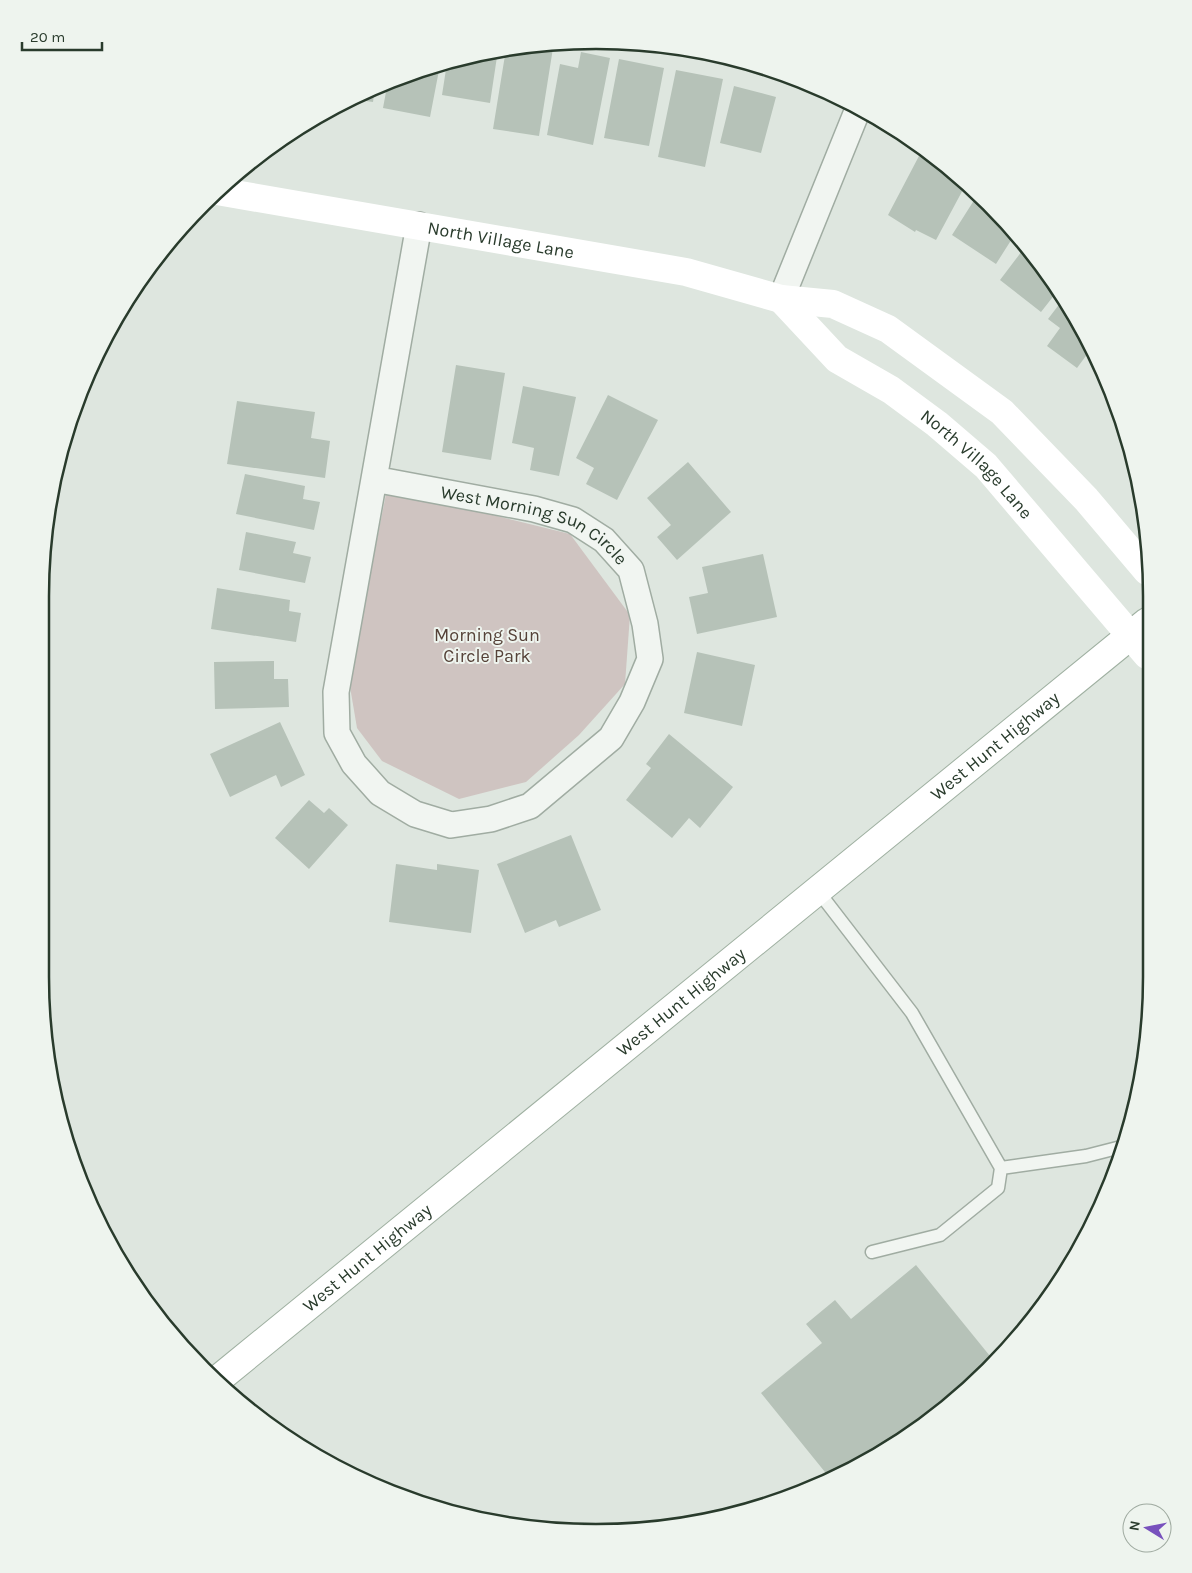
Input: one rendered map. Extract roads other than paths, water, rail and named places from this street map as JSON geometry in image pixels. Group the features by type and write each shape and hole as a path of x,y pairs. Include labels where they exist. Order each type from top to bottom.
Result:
{"street":[{"path":"781,299 856,114"},
{"name":"North Village Lane","path":"227,193 686,272 781,299 833,304 888,329 1002,412 1033,442 1142,565"},
{"name":"West Morning Sun Circle","path":"374,479 534,509 573,520 604,540 631,570 645,624 650,659 632,702 611,738 530,806 491,819 451,825 414,814 380,793 354,764 337,733 336,692 418,225"},
{"name":"North Village Lane","path":"781,299 837,359 891,390 937,424 986,466 1142,637"},
{"name":"West Hunt Highway","path":"223,1377 818,891 1142,637"}],"lane":[{"path":"818,891 912,1013 1001,1168 998,1188 940,1235 872,1252"},
{"path":"1001,1168 1086,1156 1115,1148"}],"park label":[{"name":"Morning Sun Circle Park","path":"487,645"}]}
